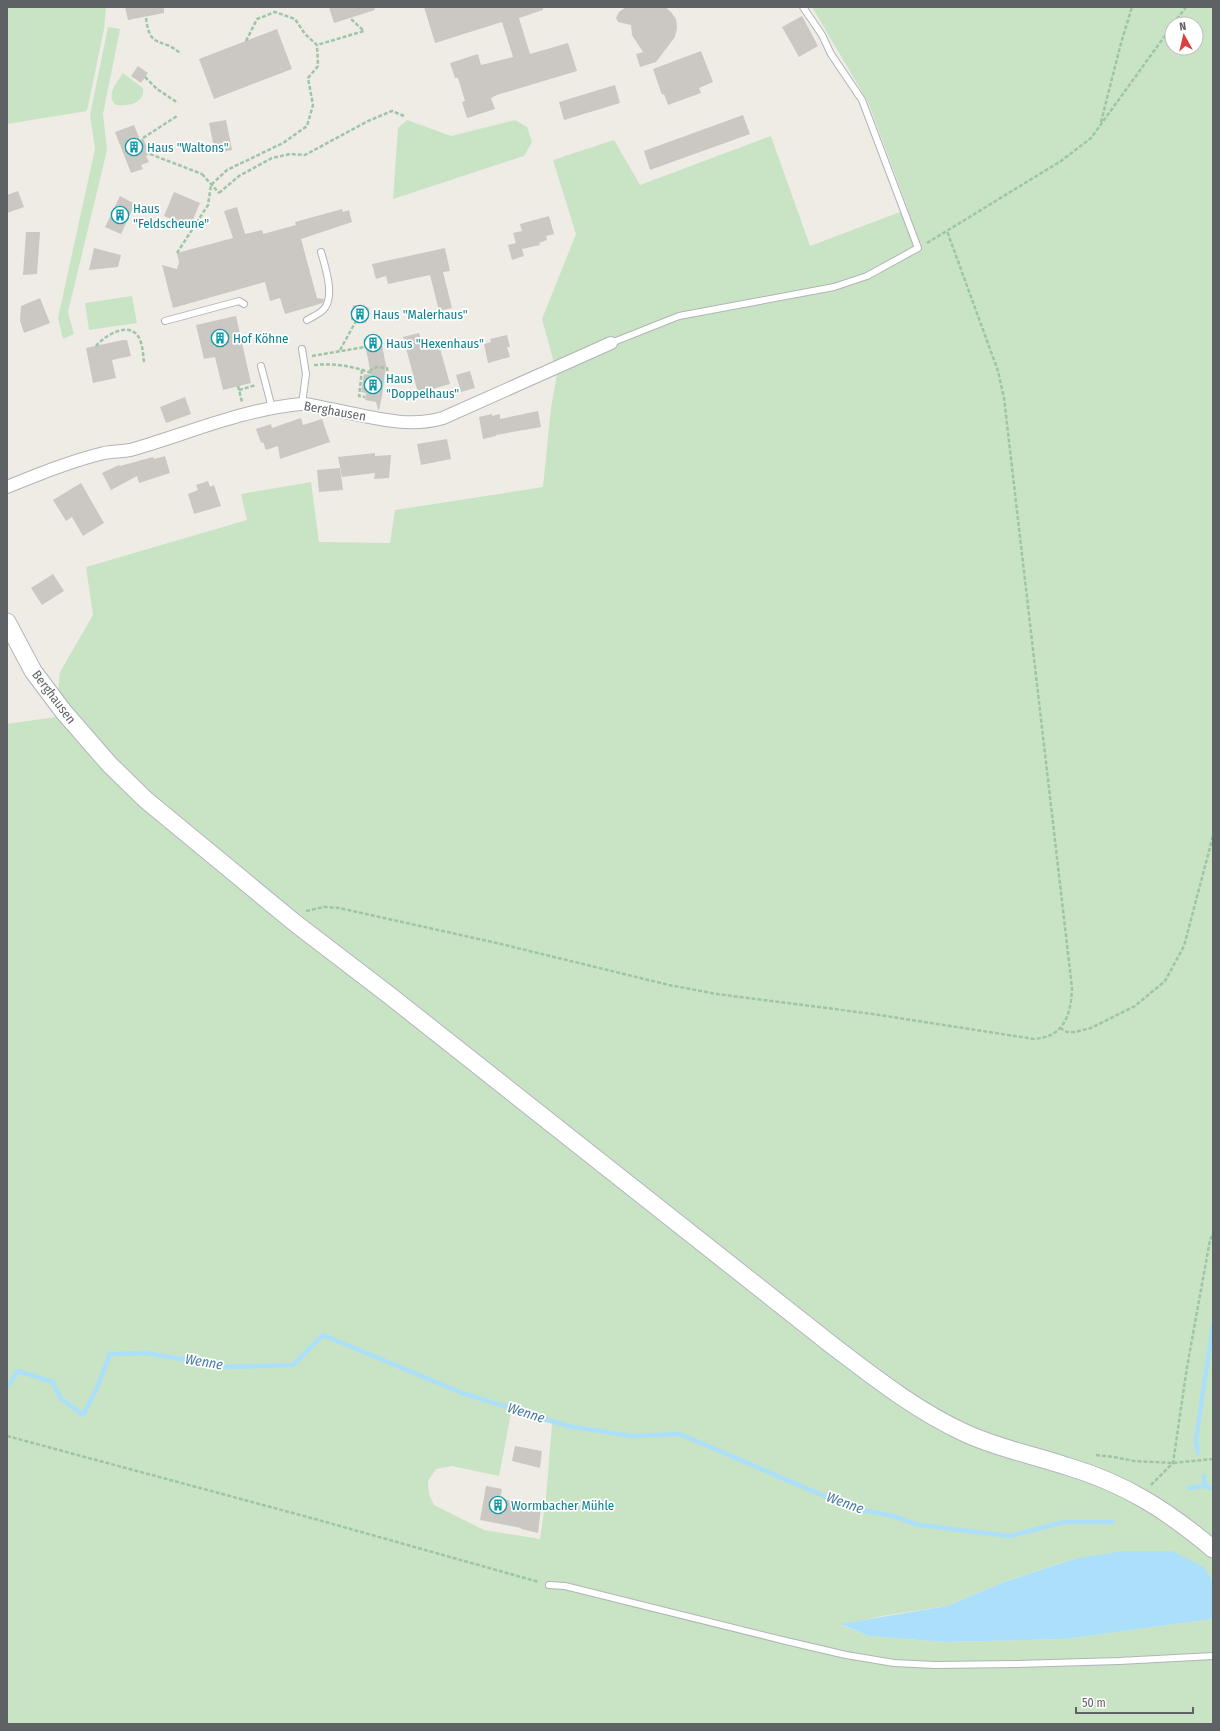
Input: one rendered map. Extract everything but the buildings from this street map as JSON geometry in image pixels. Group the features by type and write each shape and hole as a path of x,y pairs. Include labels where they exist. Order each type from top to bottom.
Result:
{"street":[{"name":"Berghausen","path":"7,487 44,472 105,453 132,449 272,408 302,404 394,422 418,424 430,422 444,418 611,344"},
{"name":"Berghausen","path":"7,622 33,671 58,706 110,764 146,800 295,923 389,995 833,1346 915,1406 966,1434 1104,1479 1160,1507 1186,1526 1213,1549"}],"lane":[{"path":"611,344 679,316 834,288 867,276 918,248 862,100 831,54 822,35 803,7"},
{"path":"307,320 324,310 330,296 327,271 321,252"},
{"path":"165,321 239,301 244,304"},
{"path":"302,349 306,366 306,374 302,404"},
{"path":"261,366 272,408"},
{"path":"549,1585 565,1586 846,1655 894,1663 934,1665 1017,1664 1126,1661 1213,1656"}],"path":[{"path":"1101,124 1120,44 1132,7"},
{"path":"1180,16 1186,7"},
{"path":"177,253 208,205 211,185 227,170 284,143 307,126 313,106 308,78 318,66 317,45 305,34 295,19 275,12 257,20 246,41"},
{"path":"146,18 147,30 150,37 154,41 171,46 181,54"},
{"path":"317,45 364,31 350,18"},
{"path":"918,248 1061,161 1091,138 1164,37"},
{"path":"145,77 157,89 178,103"},
{"path":"150,154 202,174 219,193 238,176 272,158 290,154 305,155 368,121 392,111 404,116"},
{"path":"143,138 177,116"},
{"path":"295,923 306,911 313,908 339,908 494,942 669,985 717,994 858,1012 1034,1038 1046,1037 1060,1028 1066,1021 1070,1010 1072,988 1004,398 998,371 947,231"},
{"path":"340,350 356,321"},
{"path":"96,346 102,339 110,334 126,329 133,331 140,339 144,362"},
{"path":"304,357 365,347"},
{"path":"306,366 325,364 370,372 378,367 387,368 388,374"},
{"path":"362,370 359,396 365,397"},
{"path":"239,390 265,383"},
{"path":"1060,1028 1067,1032 1075,1032 1091,1028 1135,1006 1165,981 1184,946 1213,836"},
{"path":"1141,1497 1173,1463 1189,1360 1210,1240 1213,1234"},
{"path":"7,1436 315,1519 549,1585"},
{"path":"1096,1455 1114,1457 1134,1462 1173,1463 1213,1459"}],"green space":[{"path":"7,7 106,7 104,29 87,111 7,124"},
{"path":"812,7 1213,7 1213,1581 1204,1567 1073,1559 1004,1582 947,1606 882,1616 841,1625 868,1636 945,1642 1065,1639 1213,1619 1213,1724 7,1724 7,724 56,717 60,672 93,615 86,567 247,520 241,494 311,482 319,542 390,543 395,510 543,487 551,408 557,374 542,319 576,234 553,160 614,140 640,185 771,136 810,246 908,209 868,102","holes":["511,1413 552,1424 546,1497 540,1539 484,1530 434,1505 429,1494 428,1481 436,1469 452,1466 499,1476"]},
{"path":"108,27 120,29 103,114 107,150 68,312 74,334 63,339 58,318 95,149 90,115"},
{"path":"123,73 143,88 143,93 141,98 135,103 116,105 113,101 112,93 115,85"},
{"path":"407,120 451,136 515,120 527,127 532,142 524,156 393,199 398,128"},
{"path":"132,296 137,323 89,330 85,303"}],"water":[{"path":"1122,1551 1172,1551 1204,1567 1213,1581 1213,1619 1065,1639 945,1642 868,1636 840,1624 947,1606 1004,1582 1074,1559"}],"waterway":[{"path":"1198,1453 1196,1439 1213,1325"},
{"name":"Wenne","path":"7,1387 18,1371 53,1382 60,1398 83,1415 97,1388 110,1354 145,1353 229,1367 293,1365 323,1335 462,1393 568,1426 631,1436 680,1434 852,1508 893,1516 919,1525 1010,1536 1064,1522 1113,1522"},
{"path":"1204,1476 1205,1486"},
{"name":"Wenne","path":"1189,1488 1205,1486 1213,1489"}],"place":[{"name":"Haus \"Waltons\"","path":"134,147"},
{"name":"Haus \"Feldscheune\"","path":"120,215"},
{"name":"Haus \"Malerhaus\"","path":"360,314"},
{"name":"Hof Köhne","path":"220,338"},
{"name":"Haus \"Hexenhaus\"","path":"373,343"},
{"name":"Haus \"Doppelhaus\"","path":"373,385"},
{"name":"Wormbacher Mühle","path":"498,1505"}]}
